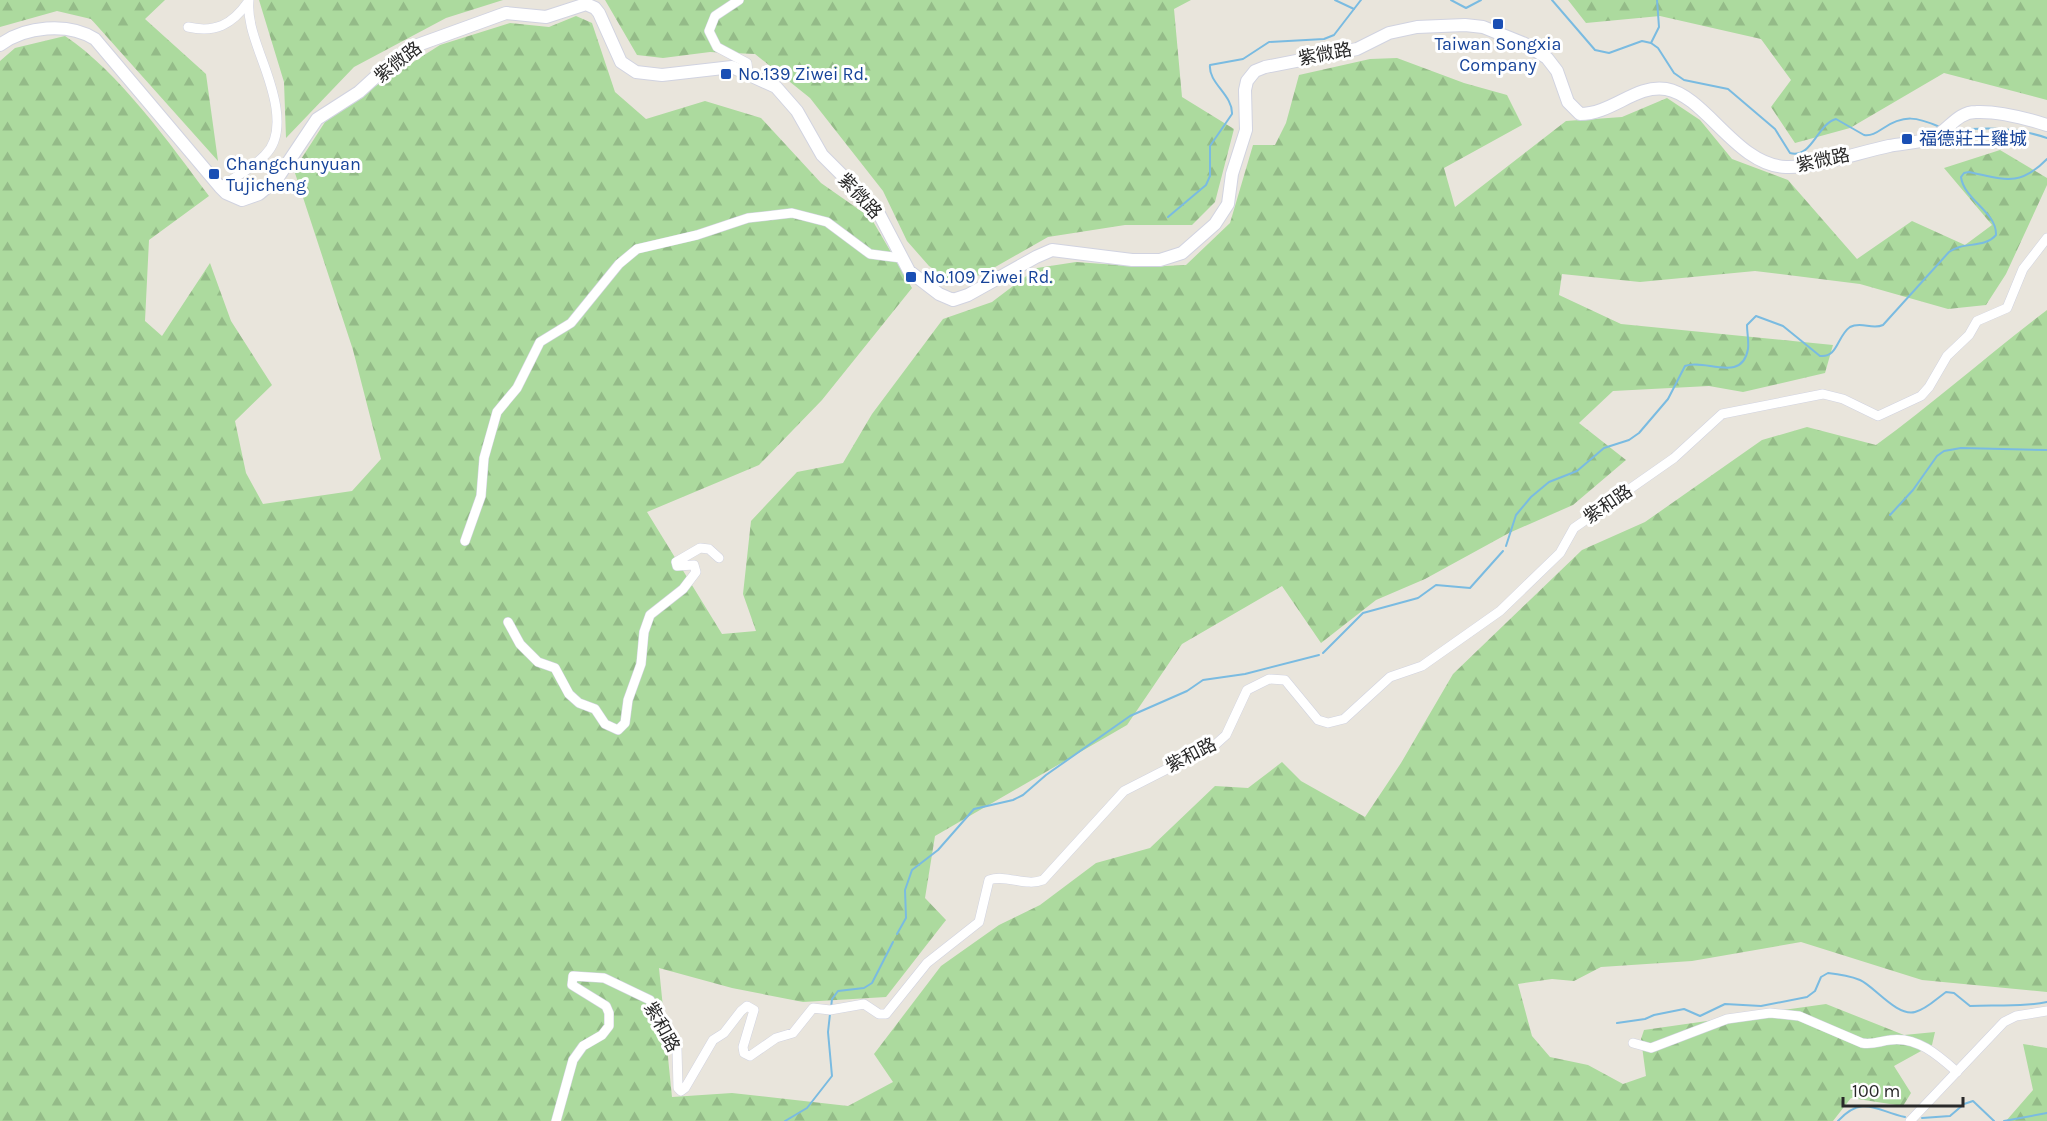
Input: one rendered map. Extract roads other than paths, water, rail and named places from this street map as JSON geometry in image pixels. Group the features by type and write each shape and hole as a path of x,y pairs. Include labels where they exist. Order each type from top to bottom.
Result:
{"street":[{"path":"188,27 208,29 228,24 249,0"},
{"path":"220,187 266,155 277,135 274,102 251,25 249,0"},
{"path":"739,0 714,16 709,31 717,47 747,63 748,72"},
{"name":"紫微路","path":"0,45 20,34 64,28 76,30 95,39 226,194 242,200 259,194 277,179 317,118 359,92 393,61 424,41 506,14 546,17 586,4 595,8 599,14 621,62 636,72 662,75 732,67 748,72 776,87 791,102 822,155 877,210 909,271 926,285 953,300 969,295 1052,250 1132,260 1172,258 1182,253 1215,224 1228,204 1232,174 1246,130 1245,90 1247,81 1255,71 1284,62 1357,49 1389,33 1417,27 1448,25 1484,27 1526,44 1553,65 1568,102 1580,114 1598,113 1643,91 1656,89 1674,92 1749,153 1778,166 1788,167 1811,163 1929,139 1944,130 1956,118 1974,111 2022,117 2047,125"},
{"path":"465,540 481,495 484,458 497,412 517,388 540,342 572,323 620,264 637,249 697,235 748,218 792,213 827,222 870,254 901,258"},
{"name":"紫和路","path":"556,1121 573,1060 583,1046 607,1031 610,1021 606,1006 572,985 571,979 577,975 604,978 650,1000 677,1049 678,1088 681,1090 685,1088 713,1040 724,1033 745,1008 750,1006 754,1010 743,1047 744,1053 750,1056 776,1038 793,1033 813,1008 833,1010 864,1004 879,1014 886,1014 937,953 979,922 989,880 997,878 1036,882 1043,880 1124,791 1221,741 1244,693 1252,687 1269,679 1285,680 1318,720 1334,722 1354,711 1390,677 1422,666 1518,595 1560,553 1571,532 1580,522 1674,458 1722,414 1767,407 1805,396 1823,394 1843,399 1878,416 1915,400 1929,387 1942,363 1969,335 1977,321 2007,308 2023,269 2047,238"},
{"path":"508,622 520,644 538,662 555,668 569,694 579,703 595,709 605,724 618,730 625,723 628,700 641,664 644,632 650,615 683,589 696,572 694,565 677,566 676,562 700,548 709,549 719,558"},
{"path":"1910,1121 2004,1022 2016,1016 2047,1011"},
{"path":"1633,1043 1652,1048 1727,1019 1770,1013 1784,1014 1799,1016 1863,1043 1873,1044 1890,1040 1917,1044 1939,1055 1957,1072"}],"waterway":[{"path":"1335,0 1354,9 1361,0"},
{"path":"1451,0 1466,8 1481,0"},
{"path":"1552,0 1595,50 1609,53 1642,41 1651,43 1658,48 1674,73 1684,80 1728,89 1775,129 1790,153 1804,151 1824,127 1836,119 1864,135 1873,134 1904,119 1917,119 1940,127"},
{"path":"1651,43 1659,27 1657,0"},
{"path":"1168,217 1206,185 1210,176 1210,146 1232,114 1229,101 1213,78 1210,65 1243,59 1269,42 1324,39 1334,35 1354,9"},
{"path":"1951,131 2000,129 2047,138"},
{"path":"1506,546 1516,515 1531,497 1549,482 1577,471 1604,448 1629,440 1639,433 1668,399 1685,366 1693,364 1730,368 1738,365 1744,359 1748,349 1747,325 1756,316 1783,326 1820,356 1830,354 1846,331 1854,325 1875,327 1883,325 1949,252 1986,242 1996,235 1991,219 1963,185 1961,177 1964,173 2001,179 2019,178 2037,168 2047,159"},
{"path":"1890,515 1913,490 1937,456 1944,451 1961,448 2047,450"},
{"path":"1323,653 1363,613 1418,598 1436,585 1470,588 1503,551"},
{"path":"897,934 906,918 905,890 912,870 938,850 974,809 1013,800 1023,795 1046,775 1130,716 1187,691 1203,680 1245,674 1319,655"},
{"path":"831,1008 832,999 838,991 864,988 872,983 893,942"},
{"path":"1617,1023 1645,1019 1684,1009 1700,1016 1725,1004 1761,1006 1807,997 1815,991 1821,977 1828,973 1860,980 1893,1006 1908,1012 1924,1009 1946,992 1954,993 1970,1006 2047,1002"},
{"path":"785,1121 807,1108 832,1076 828,1032 830,1014"},
{"path":"1922,1118 1950,1116 1964,1104 1973,1101 1994,1121"},
{"path":"1838,1121 1855,1108 1863,1106 1905,1117"},
{"path":"2004,1121 2047,1113"}],"place":[{"name":"Taiwan Songxia Company","path":"1498,24"},
{"name":"No.139 Ziwei Rd.","path":"726,74"},
{"name":"福德莊土雞城","path":"1907,139"},
{"name":"Changchunyuan Tujicheng","path":"214,174"},
{"name":"No.109 Ziwei Rd.","path":"911,277"}]}
